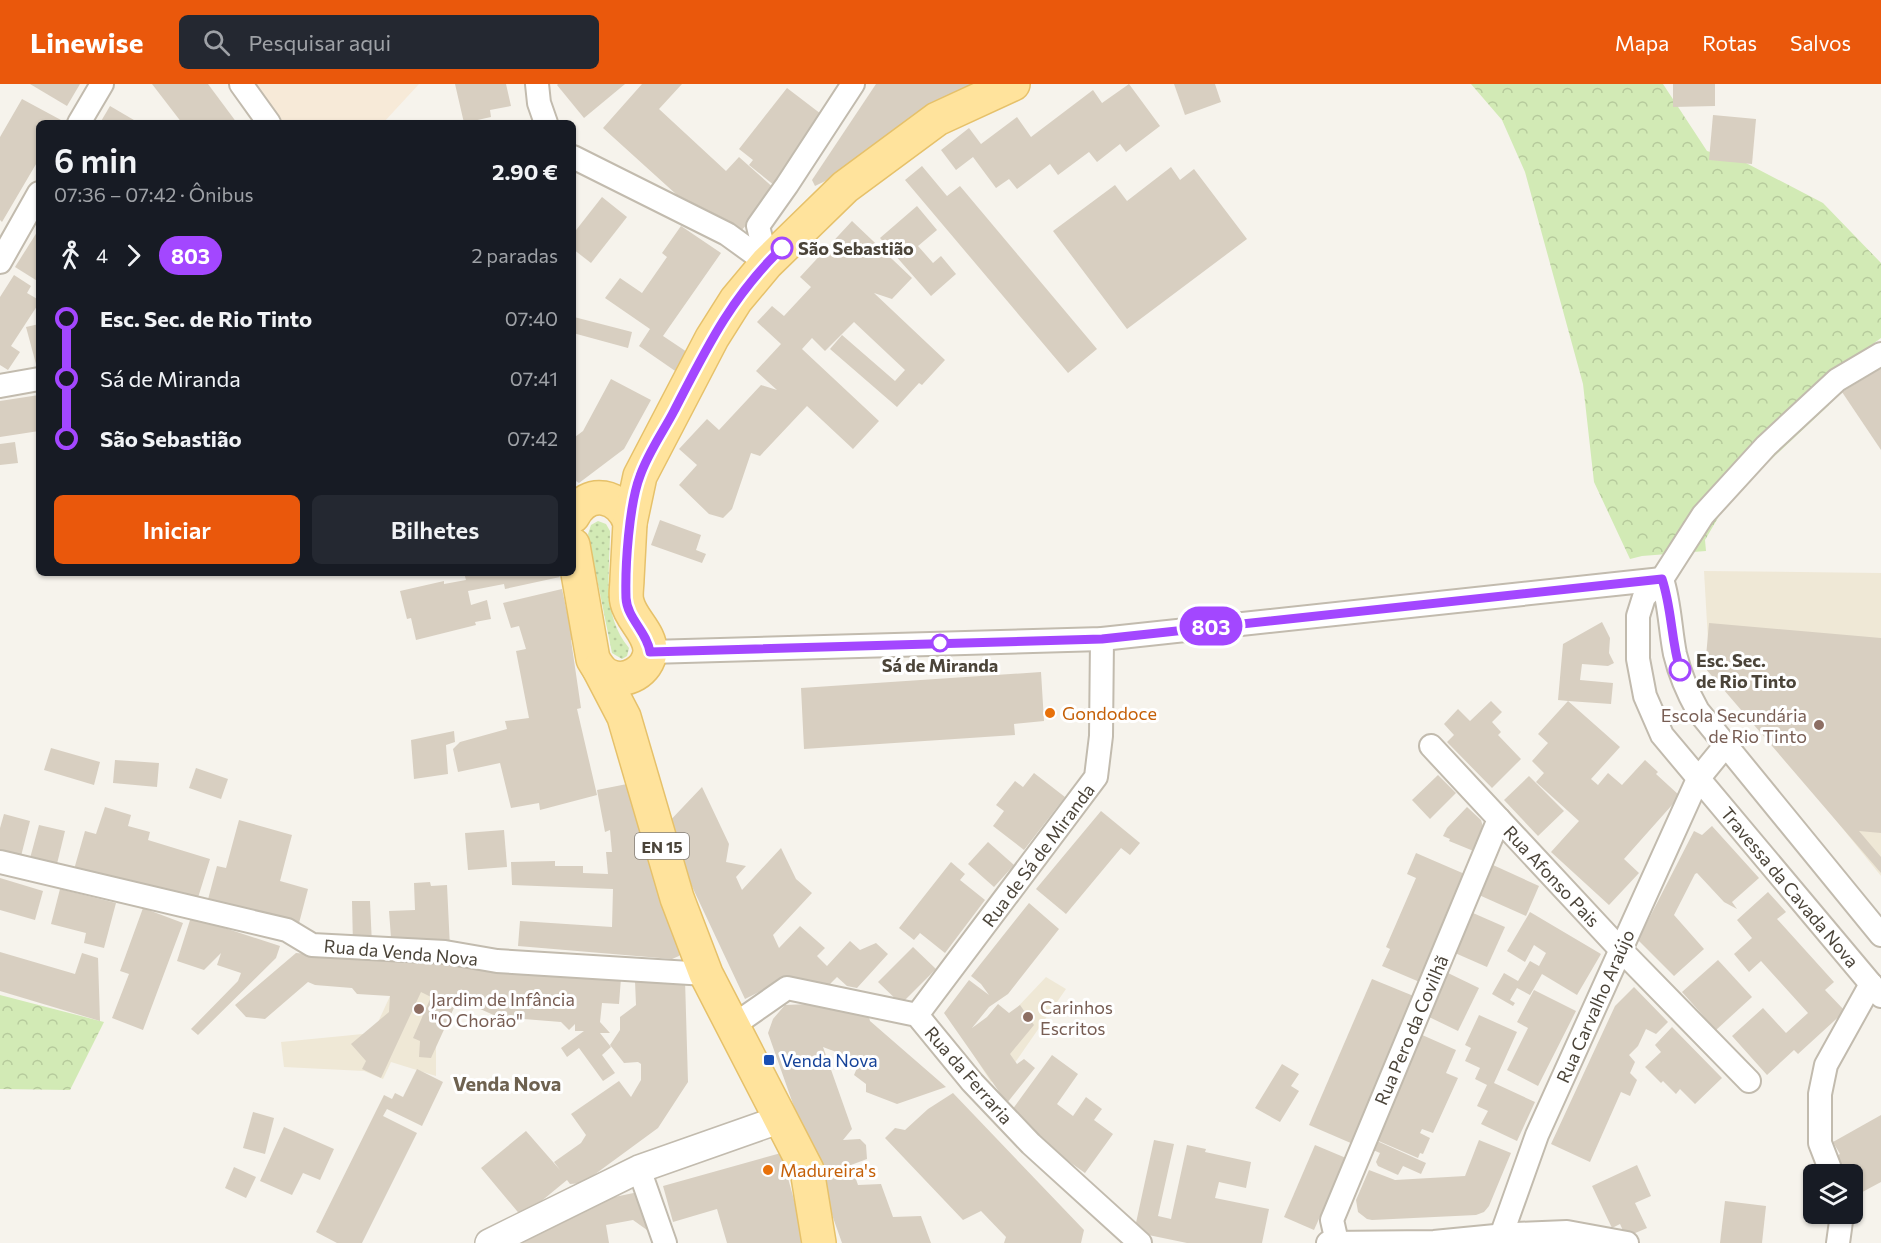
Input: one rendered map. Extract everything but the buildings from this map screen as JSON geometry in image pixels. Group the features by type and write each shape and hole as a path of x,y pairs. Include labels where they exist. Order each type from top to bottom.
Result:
{"main road":[{"path":"624,717 645,662 648,640 631,615 626,601 630,524 640,476 712,338 736,300 767,263 845,187 937,119 1013,84"},
{"path":"585,504 640,476"},
{"path":"585,504 619,504 630,524"},
{"path":"576,566 593,660 624,717"},
{"path":"599,669 608,676 619,679 631,677 645,662"},
{"name":"EN 15","path":"624,717 677,898 706,974 807,1170 819,1243"}],"street":[{"path":"81,120 102,84"},
{"path":"241,84 267,120"},
{"path":"537,84 539,103 545,120"},
{"path":"767,263 758,225 788,185 853,84"},
{"path":"576,158 727,234 767,263"},
{"path":"0,262 36,198"},
{"name":"Travessa da Cavada Nova","path":"1876,990 1662,735 1645,696 1638,659 1638,616 1644,597 1662,579 1703,515 1758,454 1837,380 1881,354"},
{"path":"0,386 36,380"},
{"path":"645,662 1102,639 1662,579 1669,599 1675,655 1684,685 1698,711 1881,935"},
{"name":"Rua de Sá de Miranda","path":"917,1015 1096,777 1101,736 1102,639"},
{"name":"Rua Afonso Pais","path":"1431,746 1620,949 1749,1081"},
{"path":"1698,779 1725,746"},
{"name":"Rua Carvalho Araújo","path":"1501,1236 1537,1135 1698,779"},
{"name":"Rua Pero da Covilhã","path":"1333,1243 1332,1220 1499,819"},
{"name":"Rua da Venda Nova","path":"0,862 288,930 312,945 445,952 497,961 706,974"},
{"name":"Rua da Ferraria","path":"734,1025 787,988 917,1015 972,1082 1031,1144 1140,1243"},
{"path":"1828,1164 1820,1143 1820,1094 1826,1065 1876,990"},
{"path":"489,1243 639,1169 781,1119"},
{"path":"639,1169 665,1243"},
{"path":"1838,1243 1841,1224"},
{"path":"1333,1243 1434,1242 1567,1232 1627,1243"}],"shaded area":[{"path":"255,84 419,84 386,120 280,120"},
{"name":"Escola Secundária de Rio Tinto","path":"1704,571 1881,573 1881,876 1709,658"},
{"name":"Jardim de Infância \"O Chorão\"","path":"404,958 471,969 448,1020 436,1040 436,1076 391,1062 383,1079 364,1071 284,1067 281,1042 373,1033"},
{"name":"Carinhos Escritos","path":"1046,977 1066,989 1012,1067 991,1082 971,1051 994,1032"}],"green space":[{"path":"1471,84 1663,84 1707,151 1746,163 1823,203 1881,263 1881,338 1820,383 1829,405 1729,499 1705,540 1706,551 1630,559 1594,482 1583,384 1525,172 1502,120"},
{"path":"598,521 606,524 610,531 609,592 611,607 620,635 629,648 627,656 622,659 612,653 588,534 591,525"},
{"path":"0,995 104,1022 70,1090 0,1089"}],"bus line":[{"name":"803","path":"782,248 736,300 712,338 640,476 630,524 626,601 631,615 648,640 650,652 1102,639 1662,579 1669,599 1670,623 1680,670"}],"place":[{"name":"São Sebastião","path":"782,248"},
{"name":"Sá de Miranda","path":"940,643"},
{"name":"Esc. Sec. de Rio Tinto","path":"1680,670"},
{"name":"Gondodoce","path":"1050,713"},
{"name":"Escola Secundária de Rio Tinto","path":"1819,725"},
{"name":"Jardim de Infância \"O Chorão\"","path":"419,1009"},
{"name":"Carinhos Escritos","path":"1028,1017"},
{"name":"Venda Nova","path":"769,1060"},
{"name":"Madureira's","path":"768,1170"}],"district":[{"name":"Venda Nova","path":"507,1083"}]}
